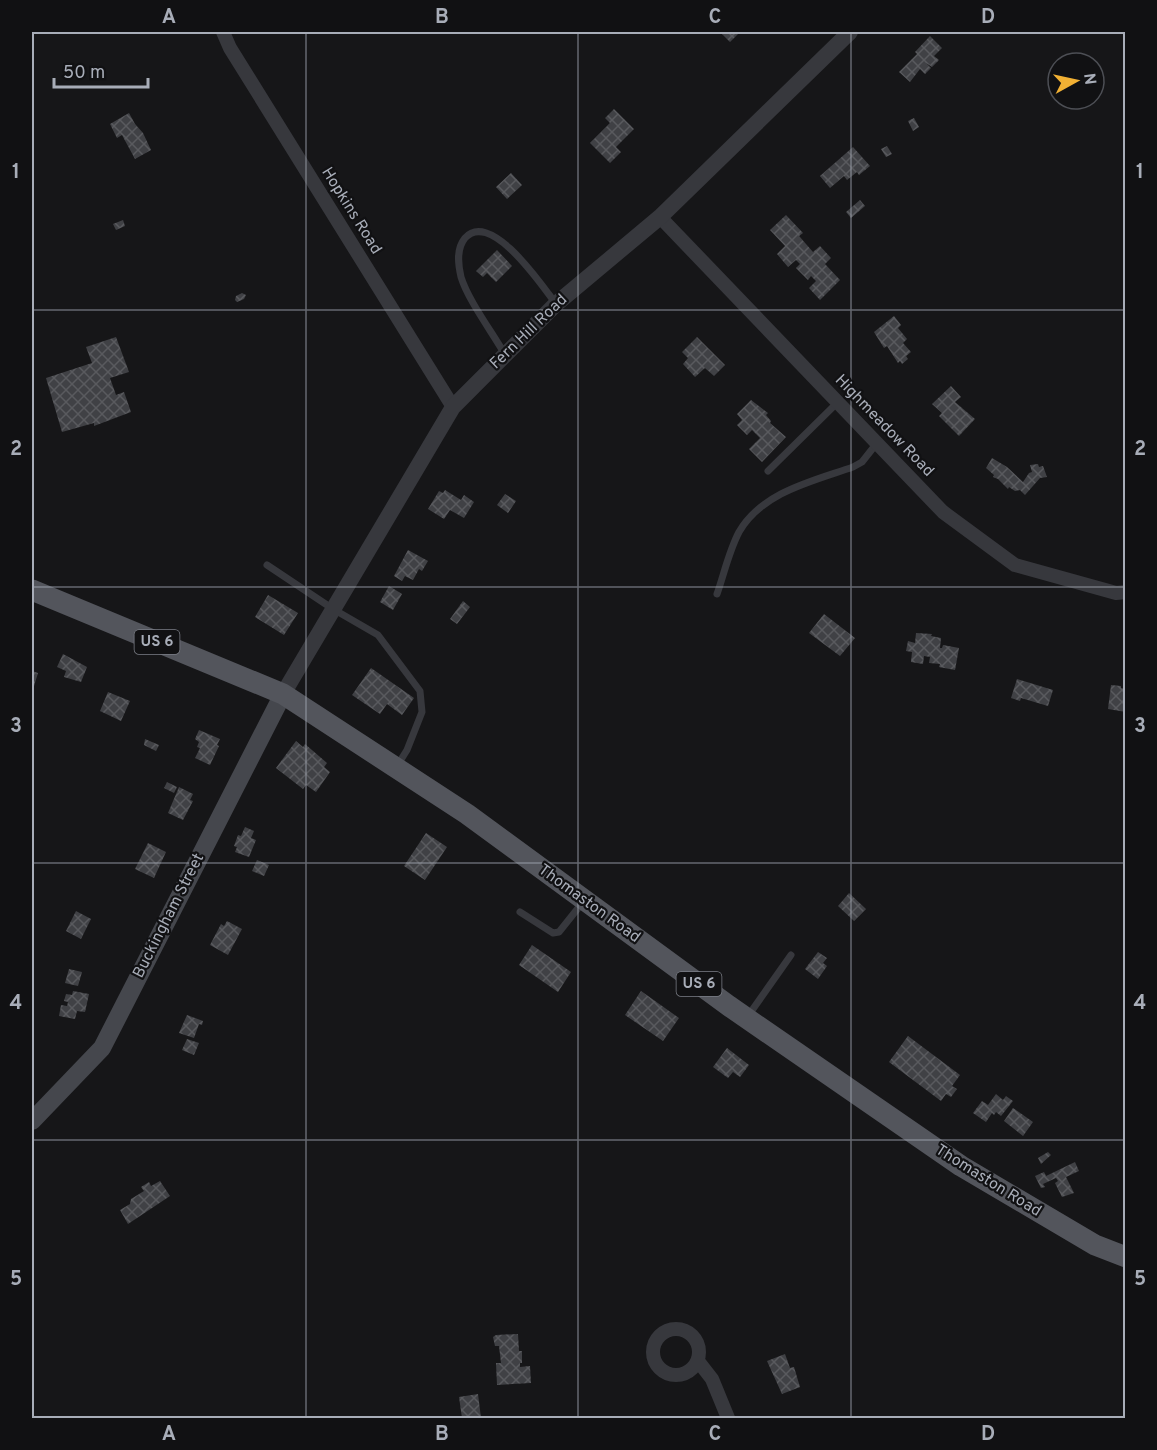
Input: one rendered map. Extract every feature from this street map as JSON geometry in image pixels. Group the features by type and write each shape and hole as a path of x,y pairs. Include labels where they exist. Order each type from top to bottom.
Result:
{"main road":[{"name":"Thomaston Road","path":"32,590 283,694 467,814 747,1019 961,1166 1095,1245 1125,1257"},
{"name":"Buckingham Street","path":"32,1121 102,1048 283,694"}],"street":[{"name":"Hopkins Road","path":"223,32 230,48 453,408"},
{"name":"Fern Hill Road","path":"283,694 453,408 556,304 660,217 850,32"},
{"name":"Highmeadow Road","path":"660,217 943,512 1015,565 1116,593 1125,592"},
{"path":"698,1361 712,1379 728,1419"}],"lane":[{"path":"506,355 461,277 459,247 467,236 478,232 492,234 509,246 556,304"},
{"path":"768,471 838,402"},
{"path":"717,594 738,534 755,512 798,486 854,467 862,462 877,442"},
{"path":"267,565 333,609 378,634 420,691 422,712 407,750 396,767"},
{"path":"520,912 553,933 559,932 584,900"},
{"path":"747,1019 791,955"}],"building":[{"path":"720,32 737,32 739,33 730,42"},
{"path":"930,36 942,48 934,56 939,60 932,67 926,63 931,68 925,74 920,69 910,82 899,72 917,54 915,52"},
{"path":"614,109 634,129 616,147 621,152 610,163 590,143 610,123 605,118"},
{"path":"129,113 143,133 151,150 135,159 122,135 117,138 110,124"},
{"path":"914,118 919,127 913,131 908,121"},
{"path":"887,146 892,154 886,157 881,149"},
{"path":"853,147 870,166 859,175 857,172 847,180 844,176 830,188 820,176"},
{"path":"511,173 522,185 507,199 496,187"},
{"path":"860,200 865,206 851,218 846,212"},
{"path":"786,215 803,233 799,236 813,252 820,246 831,258 825,264 840,280 820,300 809,288 816,281 811,276 808,280 796,268 800,264 796,260 788,267 777,254 785,246 770,230"},
{"path":"123,220 125,226 116,230 113,224"},
{"path":"497,250 512,266 496,282 487,273 483,277 476,271"},
{"path":"242,293 246,295 244,299 237,302 236,296"},
{"path":"894,316 901,325 898,328 907,339 903,343 911,352 902,364 900,361 898,363 887,346 884,348 874,332"},
{"path":"116,337 129,372 110,378 116,395 124,392 131,412 94,426 94,423 62,432 46,378 92,363 86,347"},
{"path":"697,337 725,365 714,376 705,368 695,377 683,364 688,358 682,352"},
{"path":"951,386 961,397 955,402 975,419 959,436 939,416 942,413 932,404"},
{"path":"751,400 768,413 766,415 770,423 786,437 762,462 749,449 760,438 752,430 747,435 737,425 742,420 737,414"},
{"path":"992,458 1007,467 1023,482 1032,472 1030,465 1043,466 1047,477 1040,478 1025,495 1020,490 1015,491 1009,487 1008,489 993,477 994,475 986,468"},
{"path":"445,490 461,500 464,495 474,502 464,518 450,510 444,519 428,509 439,491 443,493"},
{"path":"505,494 516,501 508,513 497,505"},
{"path":"408,550 428,561 422,571 419,569 413,580 405,576 402,581 394,576"},
{"path":"389,586 402,594 393,610 380,602"},
{"path":"268,595 298,613 284,635 255,617"},
{"path":"463,601 470,607 457,624 450,619"},
{"path":"824,614 855,638 840,656 809,633"},
{"path":"916,633 932,634 931,636 941,638 940,648 943,645 959,648 955,670 939,667 940,664 929,663 930,657 924,656 923,664 911,662 912,652 906,651 908,641 915,643"},
{"path":"63,654 87,667 81,682 64,677 66,671 57,667"},
{"path":"371,668 414,698 402,715 387,704 380,714 352,695"},
{"path":"32,671 38,673 34,686 32,685"},
{"path":"1017,679 1053,690 1048,706 1021,698 1020,701 1011,698"},
{"path":"1111,685 1125,689 1126,712 1108,709"},
{"path":"108,692 130,701 121,721 100,711"},
{"path":"199,730 220,739 210,765 195,758 200,748 197,747 199,742 195,739"},
{"path":"145,739 159,745 156,751 144,745"},
{"path":"296,741 303,747 305,744 327,763 324,767 330,772 316,792 306,785 303,789 276,768"},
{"path":"167,782 177,787 174,793 164,788"},
{"path":"179,787 193,794 190,800 193,801 183,820 168,813"},
{"path":"245,827 254,831 251,838 256,840 249,857 235,852 237,847 234,846 238,835 241,836"},
{"path":"426,833 447,847 425,880 404,866"},
{"path":"148,843 166,852 154,878 135,869"},
{"path":"257,860 269,865 264,876 252,871"},
{"path":"849,893 866,909 854,921 838,906"},
{"path":"76,911 91,919 81,939 66,931"},
{"path":"227,921 242,929 228,955 210,945 221,924 224,926"},
{"path":"532,945 571,972 558,992 519,965"},
{"path":"818,952 827,958 823,963 827,966 818,979 805,969"},
{"path":"69,969 82,972 78,986 65,983"},
{"path":"73,991 89,994 85,1012 77,1011 75,1019 59,1016 61,1005 67,1006 68,1002 64,1001 66,994 72,995"},
{"path":"641,991 679,1018 663,1041 625,1015"},
{"path":"187,1015 203,1021 202,1025 199,1024 194,1038 179,1033"},
{"path":"908,1036 960,1075 952,1086 957,1089 951,1097 946,1094 941,1101 889,1062"},
{"path":"187,1039 199,1043 194,1055 182,1050"},
{"path":"727,1048 749,1065 740,1077 733,1072 728,1078 713,1067"},
{"path":"996,1094 1003,1100 1006,1096 1013,1101 1001,1116 996,1112 994,1115 992,1113 986,1122 973,1113 982,1101 988,1105"},
{"path":"1013,1108 1033,1122 1023,1136 1004,1121"},
{"path":"1048,1152 1051,1155 1041,1164 1038,1158"},
{"path":"1075,1162 1079,1171 1066,1177 1074,1193 1062,1197 1055,1183 1058,1181 1056,1178 1043,1184 1045,1187 1041,1188 1035,1176 1044,1172 1046,1176"},
{"path":"160,1181 170,1196 128,1224 120,1210 144,1191 141,1187 149,1182 151,1186"},
{"path":"518,1334 519,1351 522,1351 520,1367 530,1366 531,1383 497,1385 496,1363 501,1363 499,1346 495,1346 493,1337"},
{"path":"785,1354 790,1368 794,1367 800,1387 782,1394 767,1361"},
{"path":"478,1394 481,1418 462,1418 459,1397"}]}
